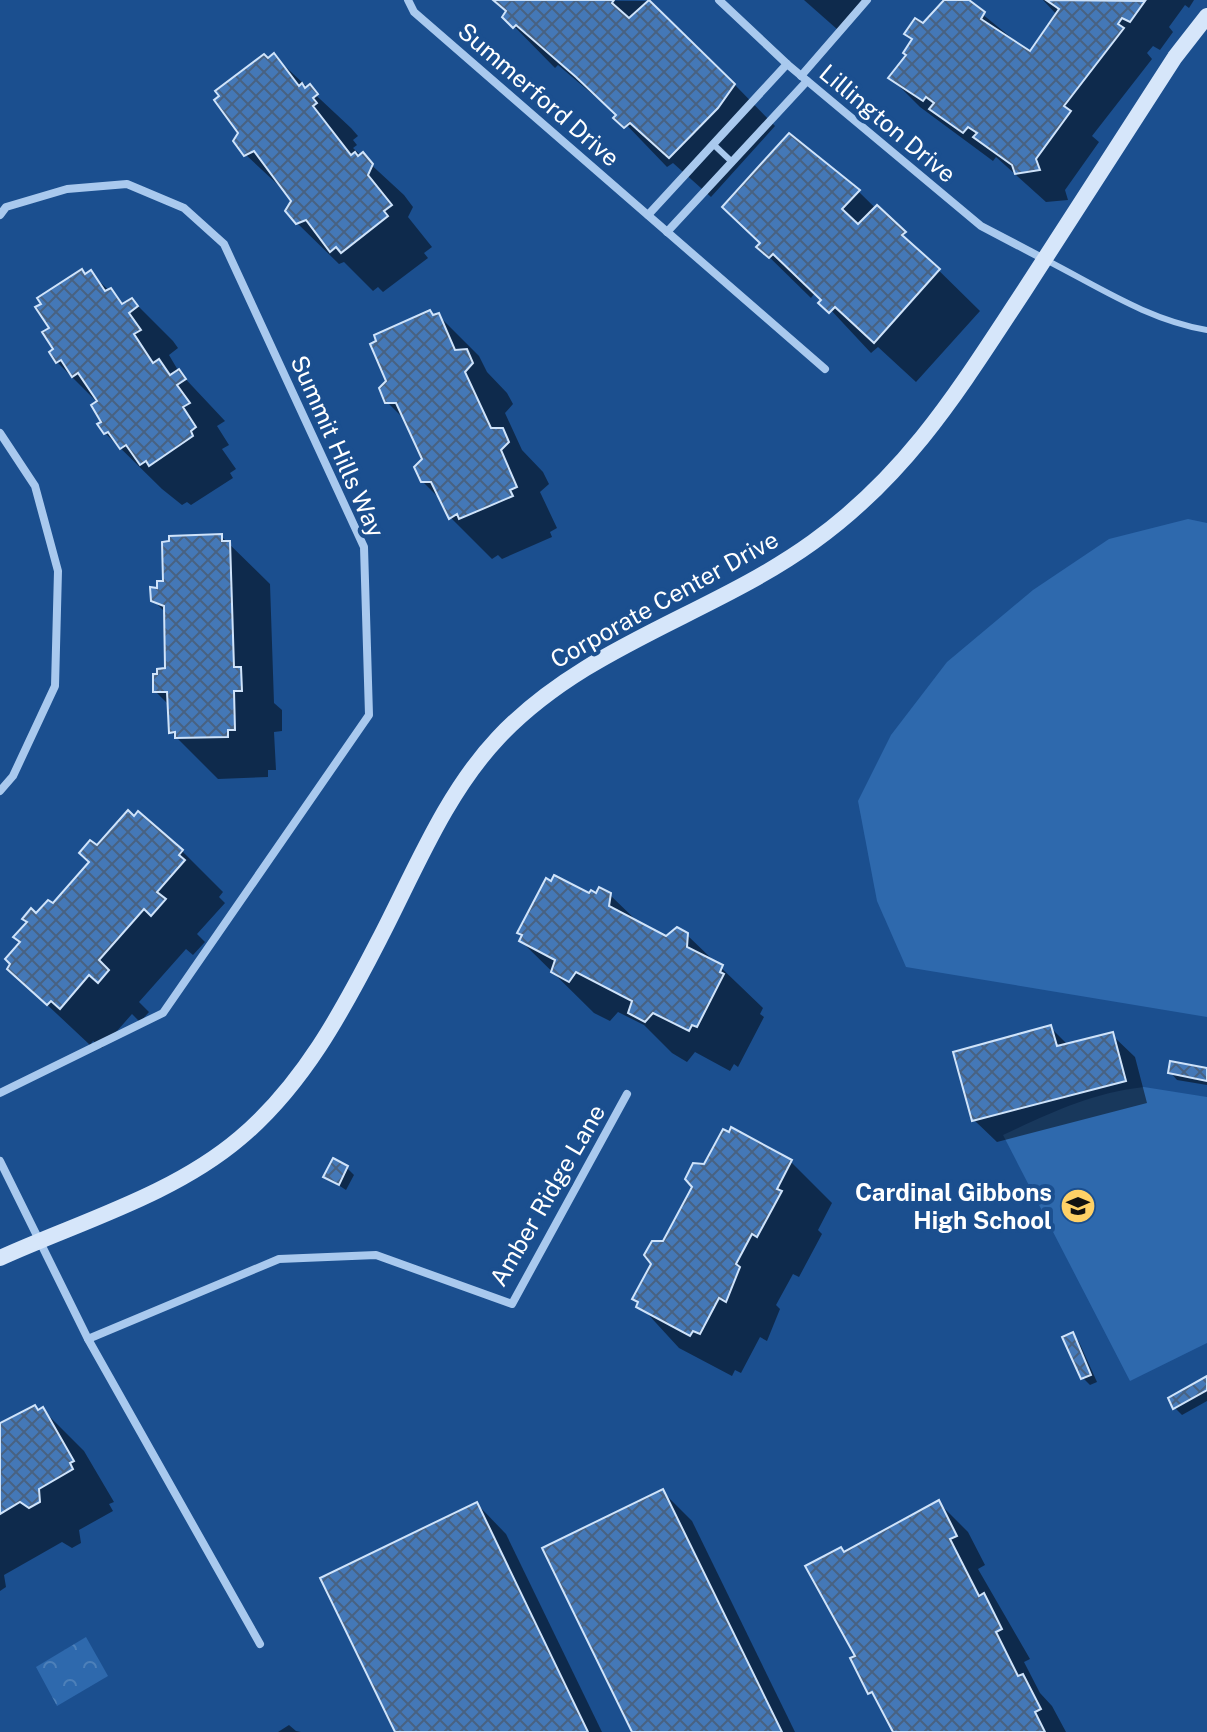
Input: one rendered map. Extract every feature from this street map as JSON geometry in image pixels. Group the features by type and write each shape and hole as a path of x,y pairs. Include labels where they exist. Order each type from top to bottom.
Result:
{"street":[{"name":"Summerford Drive","path":"408,0 414,12 825,369"},
{"name":"Lillington Drive","path":"719,0 787,64 981,226 1045,260"},
{"path":"667,232 732,162 867,0"},
{"name":"Corporate Center Drive","path":"0,1258 191,1172 240,1138 284,1091 333,1029 451,802 496,740 563,680 769,572 878,491 922,441 1045,260 1175,57 1207,16"},
{"path":"648,215 787,64"},
{"name":"Summit Hills Way","path":"0,215 6,207 67,189 127,184 184,208 224,244 364,547 369,715 163,1013 0,1093"},
{"path":"0,433 35,486 58,571 55,686 13,776 0,791"},
{"name":"Amber Ridge Lane","path":"88,1339 279,1259 376,1255 512,1304 627,1094"},
{"path":"0,1161 88,1339 260,1644"}],"lane":[{"path":"713,144 732,162"},
{"path":"1045,260 1140,310 1176,324 1207,330"}],"green space":[{"path":"1188,519 1207,523 1207,1017 906,967 877,901 858,801 891,735 947,662 1033,590 1109,539"},
{"path":"1144,1087 1207,1097 1207,1343 1130,1381 1003,1135 1088,1099"},
{"path":"86,1637 108,1676 57,1706 36,1667"}],"building":[{"path":"493,0 614,0 612,3 629,18 649,0 735,84 718,108 669,158 630,123 624,128 613,118 616,115 576,77 516,25 513,28 502,17 506,11"},
{"path":"944,0 969,0 985,12 981,19 1030,51 1059,9 1046,0 1145,1 1130,22 1122,18 1118,24 1124,28 1064,106 1071,111 1036,159 1040,170 1015,174 1012,165 973,137 977,133 968,127 963,133 929,109 934,103 926,97 923,101 888,78 906,55 903,53 912,39 904,34 915,18 923,23"},
{"path":"274,53 299,86 302,83 305,88 310,84 318,94 313,98 317,103 313,106 351,155 355,152 358,156 363,152 373,164 368,175 392,205 384,211 388,216 341,253 336,247 330,252 306,220 296,224 285,211 291,201 254,151 244,156 233,141 238,133 214,100 219,96 215,91 264,54 268,58"},
{"path":"789,133 860,190 842,209 858,224 877,205 906,232 902,235 940,269 874,343 835,307 829,313 818,303 821,300 773,254 769,258 756,247 760,243 722,207"},
{"path":"82,269 85,274 91,270 105,291 111,288 122,304 132,298 138,306 129,313 141,330 134,334 153,363 159,359 170,375 179,369 186,379 177,385 190,403 183,407 196,427 191,431 193,436 149,466 146,461 140,465 126,445 120,449 108,432 104,434 91,405 97,401 78,373 72,377 61,360 56,363 49,352 53,349 42,332 49,328 35,307 41,304 37,298"},
{"path":"430,310 433,315 439,313 455,350 467,349 473,363 465,372 491,428 503,428 509,442 501,450 517,487 510,490 513,496 459,519 457,514 449,519 431,482 421,482 414,467 422,459 396,403 385,403 379,388 386,381 370,344 376,341 374,335"},
{"path":"222,534 222,541 230,541 234,667 241,667 242,691 234,691 235,730 228,730 228,737 175,738 175,732 169,733 167,692 153,692 153,674 157,674 157,669 165,668 164,606 151,601 150,587 157,588 157,581 163,581 162,542 169,541 169,536"},
{"path":"128,810 134,816 138,811 183,850 179,855 185,860 157,892 166,899 151,916 144,909 99,960 109,970 98,983 89,975 60,1009 51,1001 47,1005 7,969 10,964 5,959 20,942 13,937 27,922 22,919 31,908 36,913 48,900 53,903 89,862 79,853 90,840 97,845"},
{"path":"554,875 589,893 591,890 596,893 599,887 611,893 609,906 666,936 677,927 688,933 687,947 723,965 720,972 724,974 697,1027 692,1025 689,1031 653,1013 645,1022 628,1013 632,1001 576,972 569,982 551,972 555,960 519,941 522,935 517,933 546,878 551,881"},
{"path":"1051,1025 1057,1046 1113,1032 1126,1081 972,1121 953,1052"},
{"path":"1170,1061 1207,1068 1207,1081 1168,1073"},
{"path":"731,1127 792,1160 777,1189 782,1191 757,1237 752,1234 736,1264 740,1267 726,1302 719,1298 700,1334 693,1331 690,1336 636,1307 638,1302 632,1299 651,1264 644,1255 652,1241 663,1241 692,1187 685,1179 693,1163 704,1164 723,1129 729,1132"},
{"path":"333,1158 348,1166 339,1185 323,1177"},
{"path":"1073,1332 1091,1375 1081,1379 1062,1337"},
{"path":"1207,1376 1207,1390 1173,1409 1168,1398"},
{"path":"35,1405 38,1410 43,1407 74,1461 70,1463 73,1469 39,1489 40,1502 29,1508 20,1502 0,1514 0,1423"},
{"path":"663,1489 782,1732 632,1732 542,1548"},
{"path":"939,1500 957,1536 950,1539 979,1596 984,1593 1002,1629 996,1632 1018,1676 1023,1674 1041,1709 1035,1712 1045,1732 893,1732 872,1692 868,1694 850,1658 855,1656 805,1566 841,1547 844,1552"},
{"path":"477,1502 588,1732 395,1732 320,1578"}],"place":[{"name":"Cardinal Gibbons High School","path":"1078,1206"}]}
